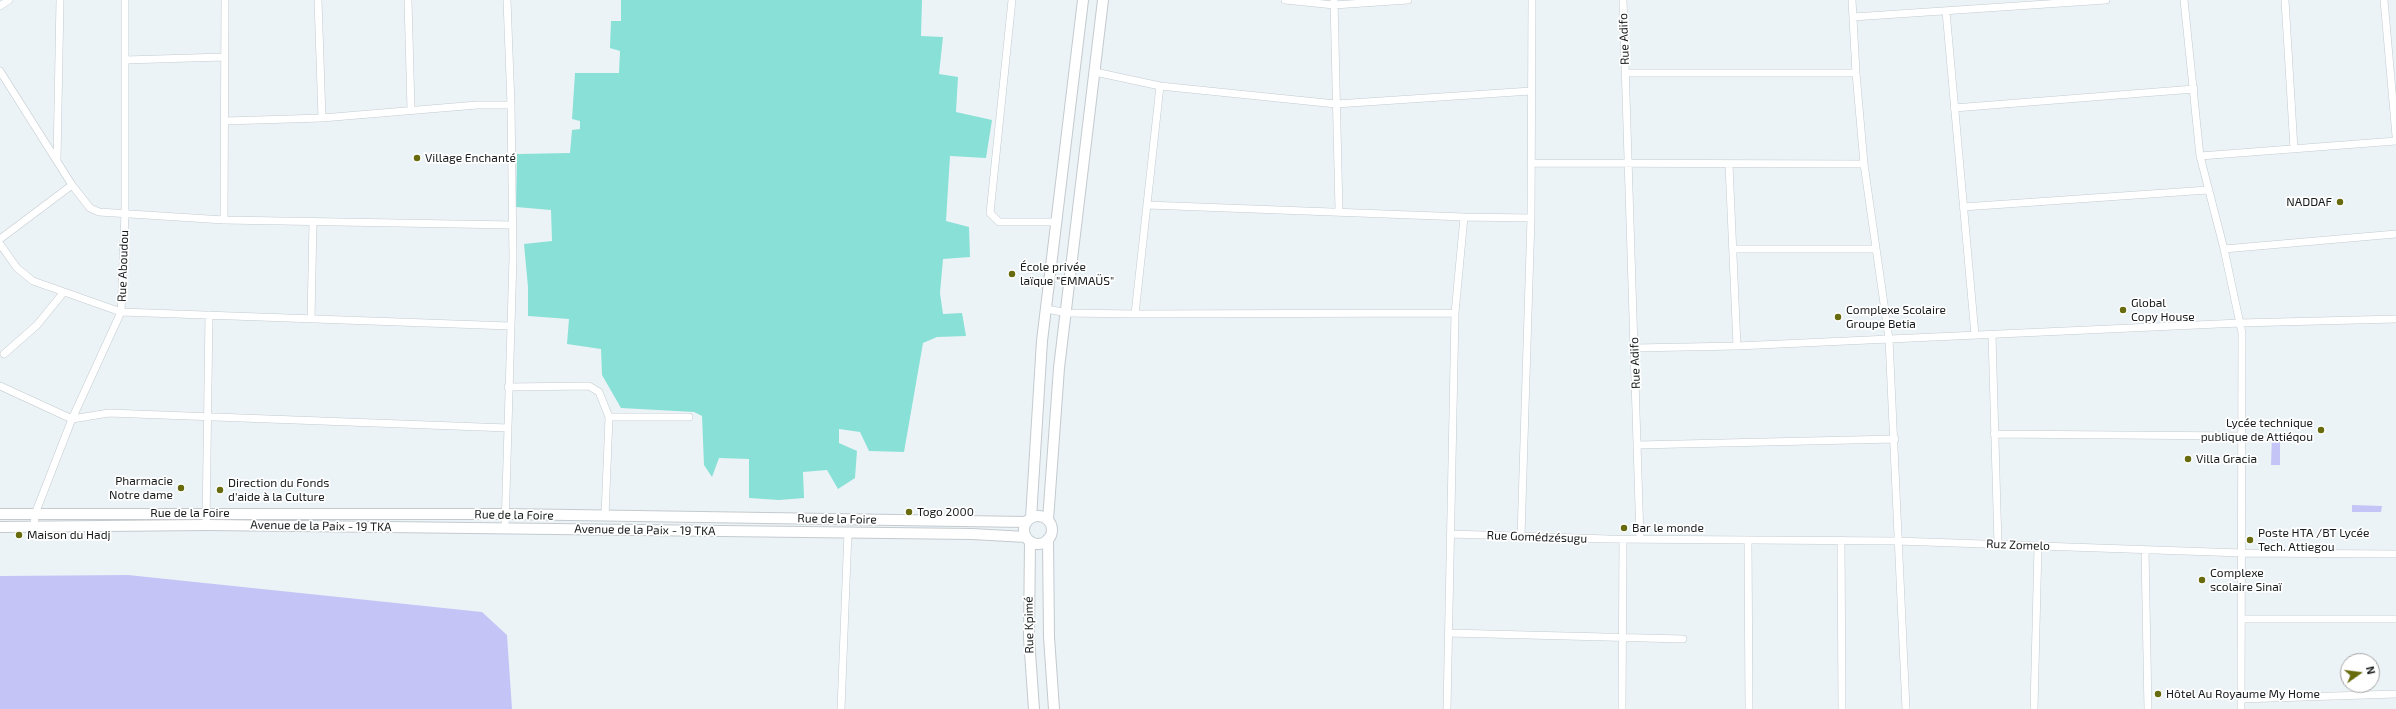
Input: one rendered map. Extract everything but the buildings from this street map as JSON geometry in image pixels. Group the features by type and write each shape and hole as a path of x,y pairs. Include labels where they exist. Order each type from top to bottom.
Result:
{"main road":[{"path":"1048,539 1040,543 1028,539 1025,528 1029,520 1040,365 1084,0"},
{"path":"1054,709 1049,637 1048,539 1052,531 1048,520 1059,368 1067,313 1103,0"},
{"name":"Rue de la Foire","path":"0,514 505,514 1029,520"},
{"path":"1029,520 1040,516 1048,520"},
{"name":"Avenue de la Paix - 19 TKA","path":"0,527 206,525 848,532 1028,539"},
{"name":"Rue Kpimé","path":"1028,539 1029,638 1034,709"}],"street":[{"path":"0,6 9,0"},
{"path":"57,160 60,0"},
{"name":"Rue Aboudou","path":"34,527 35,514 72,419 121,312 125,213 125,0"},
{"path":"224,220 225,0"},
{"path":"318,0 322,118"},
{"path":"408,0 411,110"},
{"path":"505,528 512,226 511,106 507,0"},
{"path":"1012,0 990,213 998,222 1057,222"},
{"path":"1285,0 1334,2 1408,0"},
{"path":"1521,536 1531,218 1532,0"},
{"name":"Rue Adifo","path":"1623,0 1640,538"},
{"path":"1852,0 1856,73 1864,164 1889,339 1895,439 1897,541 1906,709"},
{"path":"1853,17 2106,0"},
{"path":"2184,0 2200,156 2224,249 2240,323 2242,436 2241,709"},
{"path":"2285,0 2294,149"},
{"path":"2384,0 2396,136"},
{"path":"1334,2 1338,211"},
{"path":"1946,11 1975,336"},
{"path":"125,60 224,57"},
{"path":"0,71 72,185 94,211 224,220 512,226"},
{"path":"1095,72 1160,86 1336,104 1531,91"},
{"path":"1625,73 1856,73"},
{"path":"1135,314 1160,86"},
{"path":"1954,108 2194,89"},
{"path":"225,121 322,118 484,104 511,106"},
{"path":"2200,156 2396,141"},
{"path":"1532,163 1729,165 1864,164"},
{"path":"1729,165 1737,346"},
{"path":"0,239 72,185"},
{"path":"1963,207 2208,190"},
{"path":"1147,205 1338,211 1464,217 1531,218"},
{"path":"1447,709 1454,314 1464,217"},
{"path":"311,319 312,222"},
{"path":"2224,249 2396,234"},
{"path":"0,244 17,268 26,277 63,293 121,312 510,326"},
{"path":"1733,249 1876,249"},
{"path":"4,354 37,325 63,293"},
{"path":"1047,309 1067,313 1135,314 1454,314"},
{"path":"206,525 206,418 209,315"},
{"path":"1635,348 1737,346 2240,323 2396,319"},
{"path":"1992,335 1998,545"},
{"path":"0,386 72,419 108,413 206,418 508,428"},
{"path":"508,386 589,386 599,392 609,417 605,516"},
{"path":"609,417 689,417"},
{"path":"1994,434 2242,436"},
{"path":"1638,444 1895,439"},
{"path":"841,709 848,532"},
{"name":"Rue Gomédzésugu","path":"1451,534 1623,539"},
{"path":"1622,709 1623,539 1640,538"},
{"name":"Ruz Zomelo","path":"1640,538 1897,541 2242,553 2396,554"},
{"path":"1748,540 1749,709"},
{"path":"1842,540 1842,709"},
{"path":"2034,709 2038,546"},
{"path":"2145,550 2148,709"},
{"path":"2242,619 2396,619"},
{"path":"1449,633 1683,639"},
{"path":"2241,699 2396,694"}],"shaded area":[{"path":"621,0 922,0 921,36 943,37 939,74 958,77 956,112 992,120 986,158 950,156 946,221 969,227 970,257 943,259 940,293 943,314 962,313 966,336 937,337 923,343 904,452 869,451 860,432 839,429 839,443 857,451 855,478 838,489 827,470 803,472 804,498 779,500 749,498 749,459 719,458 712,477 704,465 702,416 694,412 621,408 602,375 601,349 567,344 569,319 528,316 528,287 524,244 552,241 551,210 516,207 517,154 570,153 572,130 580,129 580,121 572,119 575,73 619,73 620,51 610,48 611,21 621,21"},
{"path":"2272,435 2280,435 2280,465 2271,465"},
{"path":"2352,505 2382,506 2381,512 2352,512"},
{"path":"128,575 482,612 507,635 512,709 0,709 0,576"}],"place":[{"name":"Village Enchanté","path":"417,158"},
{"name":"NADDAF","path":"2340,202"},
{"name":"École privée laïque \"EMMAÜS\"","path":"1012,274"},
{"name":"Global Copy House","path":"2123,310"},
{"name":"Complexe Scolaire Groupe Betia","path":"1838,317"},
{"name":"Lycée technique publique de Attiéqou","path":"2321,430"},
{"name":"Villa Gracia","path":"2188,459"},
{"name":"Pharmacie Notre dame","path":"181,488"},
{"name":"Direction du Fonds d'aide à la Culture","path":"220,490"},
{"name":"Togo 2000","path":"909,512"},
{"name":"Bar le monde","path":"1624,528"},
{"name":"Maison du Hadj","path":"19,535"},
{"name":"Poste HTA /BT Lycée Tech. Attiegou","path":"2250,540"},
{"name":"Complexe scolaire Sinaï","path":"2202,580"},
{"name":"Hôtel Au Royaume My Home","path":"2158,694"}]}
